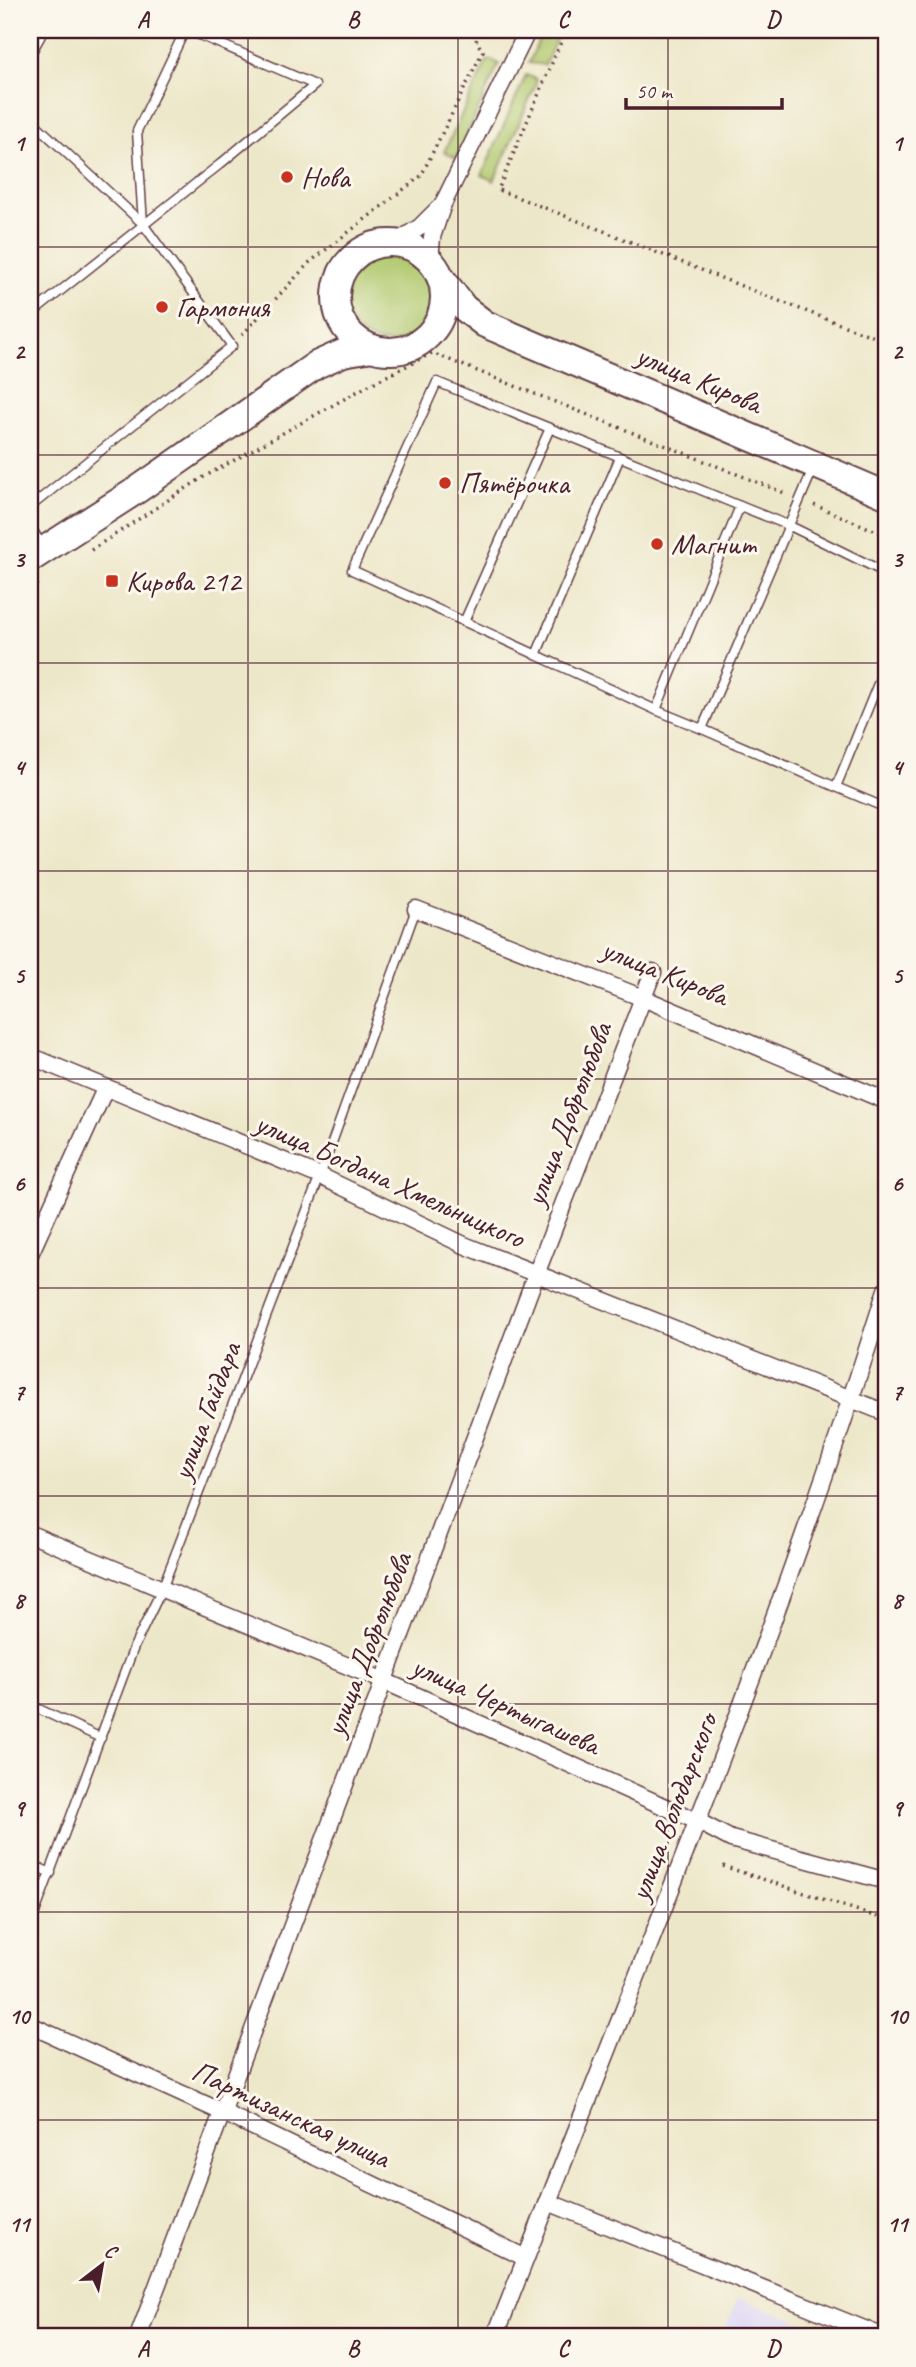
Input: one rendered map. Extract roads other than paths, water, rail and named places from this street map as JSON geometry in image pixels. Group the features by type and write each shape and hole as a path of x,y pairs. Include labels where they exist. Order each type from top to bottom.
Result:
{"main road":[{"path":"316,365 332,335 338,312 336,290 344,268 369,247 395,243 412,248 435,268 464,308 485,324"},
{"path":"37,554 137,490 316,365 343,353 372,348 394,351 405,349 424,338 433,330 444,298 435,268"},
{"path":"338,312 347,331 372,348"},
{"path":"433,330 460,323 485,324"},
{"name":"улица Кирова","path":"485,324 886,495"}],"street":[{"path":"435,268 432,237 443,204 528,30"},
{"path":"395,243 420,227 443,204"},
{"name":"улица Кирова","path":"416,909 643,998 886,1101"},
{"name":"улица Добролюбова","path":"138,2337 536,1274 653,972"},
{"name":"улица Богдана Хмельницкого","path":"30,1056 320,1177 464,1245 886,1413"},
{"path":"30,1254 105,1089"},
{"name":"улица Володарского","path":"495,2337 699,1822 772,1628 852,1399 886,1290"},
{"name":"улица Чертыгашева","path":"30,1534 384,1681 699,1822 731,1839 886,1881"},
{"name":"Партизанская улица","path":"30,2025 222,2112 526,2258"},
{"path":"548,2202 884,2337"}],"lane":[{"path":"30,55 44,30"},
{"path":"30,315 219,165 315,85 186,30 137,131 143,224"},
{"path":"30,119 143,224 232,346 30,507"},
{"path":"560,666 352,570 437,382 790,526 886,573"},
{"path":"464,622 550,428"},
{"path":"620,457 536,655 656,710 886,808"},
{"path":"702,729 815,465"},
{"path":"656,710 740,506"},
{"path":"30,526 37,554"},
{"path":"836,787 886,664"},
{"name":"улица Гайдара","path":"30,1926 134,1647 162,1589 320,1177 416,909"},
{"path":"30,1705 101,1738"},
{"path":"30,1864 51,1872"}],"place":[{"name":"Нова","path":"287,177"},
{"name":"Гармония","path":"162,307"},
{"name":"Пятёрочка","path":"445,483"},
{"name":"Магнит","path":"657,544"},
{"name":"Кирова 212","path":"112,581"}]}
